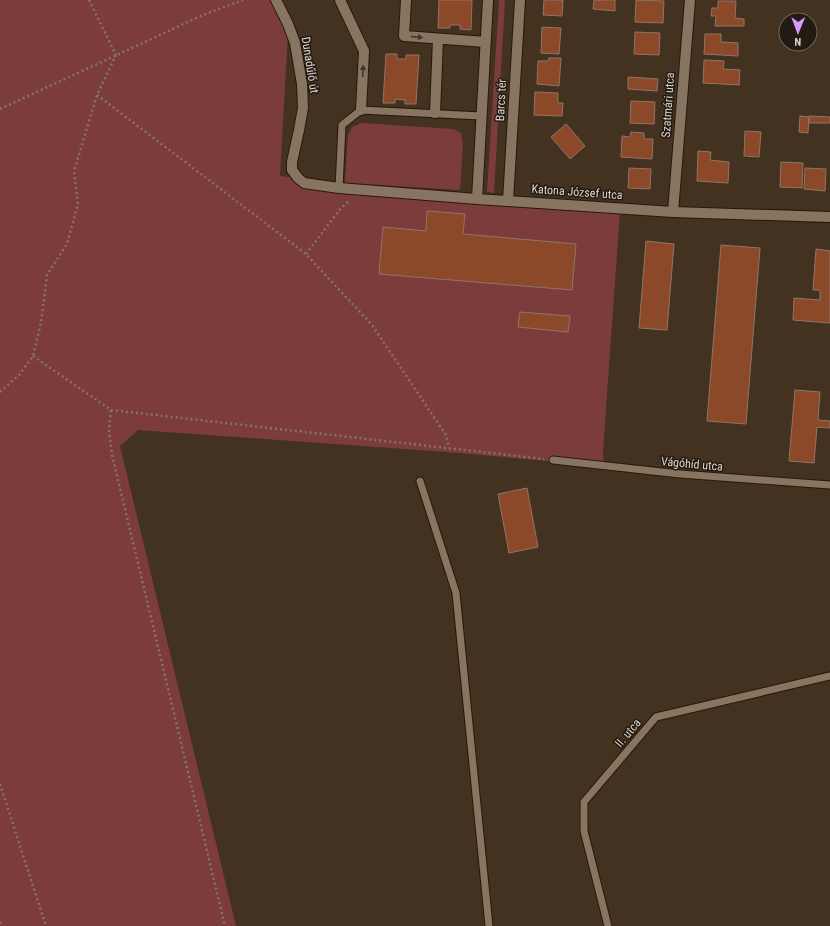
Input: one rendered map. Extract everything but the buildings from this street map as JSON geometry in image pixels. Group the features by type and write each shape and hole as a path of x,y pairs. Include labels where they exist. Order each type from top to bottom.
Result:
{"street":[{"name":"Dunadűlő út","path":"276,0 288,24 295,43 302,84 303,108 300,130 292,162 292,170 304,183 324,186"},
{"path":"340,0 364,51 361,110"},
{"path":"406,0 404,36 486,42"},
{"name":"Barcs tér","path":"477,199 488,0"},
{"name":"Barcs tér","path":"508,201 520,0"},
{"name":"Szatmári utca","path":"673,212 690,0"},
{"path":"435,113 438,39"},
{"name":"Katona József utca","path":"324,186 477,199 673,212 830,217"}],"lane":[{"path":"339,188 342,125 361,110 481,116"},
{"name":"Vágóhíd utca","path":"553,460 680,474 830,485"},
{"path":"420,481 456,593 489,926"},
{"name":"II. utca","path":"608,926 584,831 584,802 656,717 830,676"}],"path":[{"path":"89,0 116,56"},
{"path":"0,109 203,15 243,0"},
{"path":"0,392 19,375 32,356 41,323 47,275 67,244 78,204 74,171 97,95 116,56"},
{"path":"97,95 306,254 372,325 446,435 449,448"},
{"path":"306,254 341,208 360,190"},
{"path":"32,356 111,410 553,460"},
{"path":"111,410 109,430 112,455 225,926"},
{"path":"0,784 46,926"},
{"path":"0,922 1,926"}],"shaded area":[{"path":"0,0 282,0 289,14 280,176 345,183 348,135 352,127 362,123 454,129 461,133 463,143 460,190 347,183 620,211 603,452 604,466 447,452 138,430 120,446 236,926 0,926"},
{"path":"499,0 505,0 494,193 487,192"}]}
